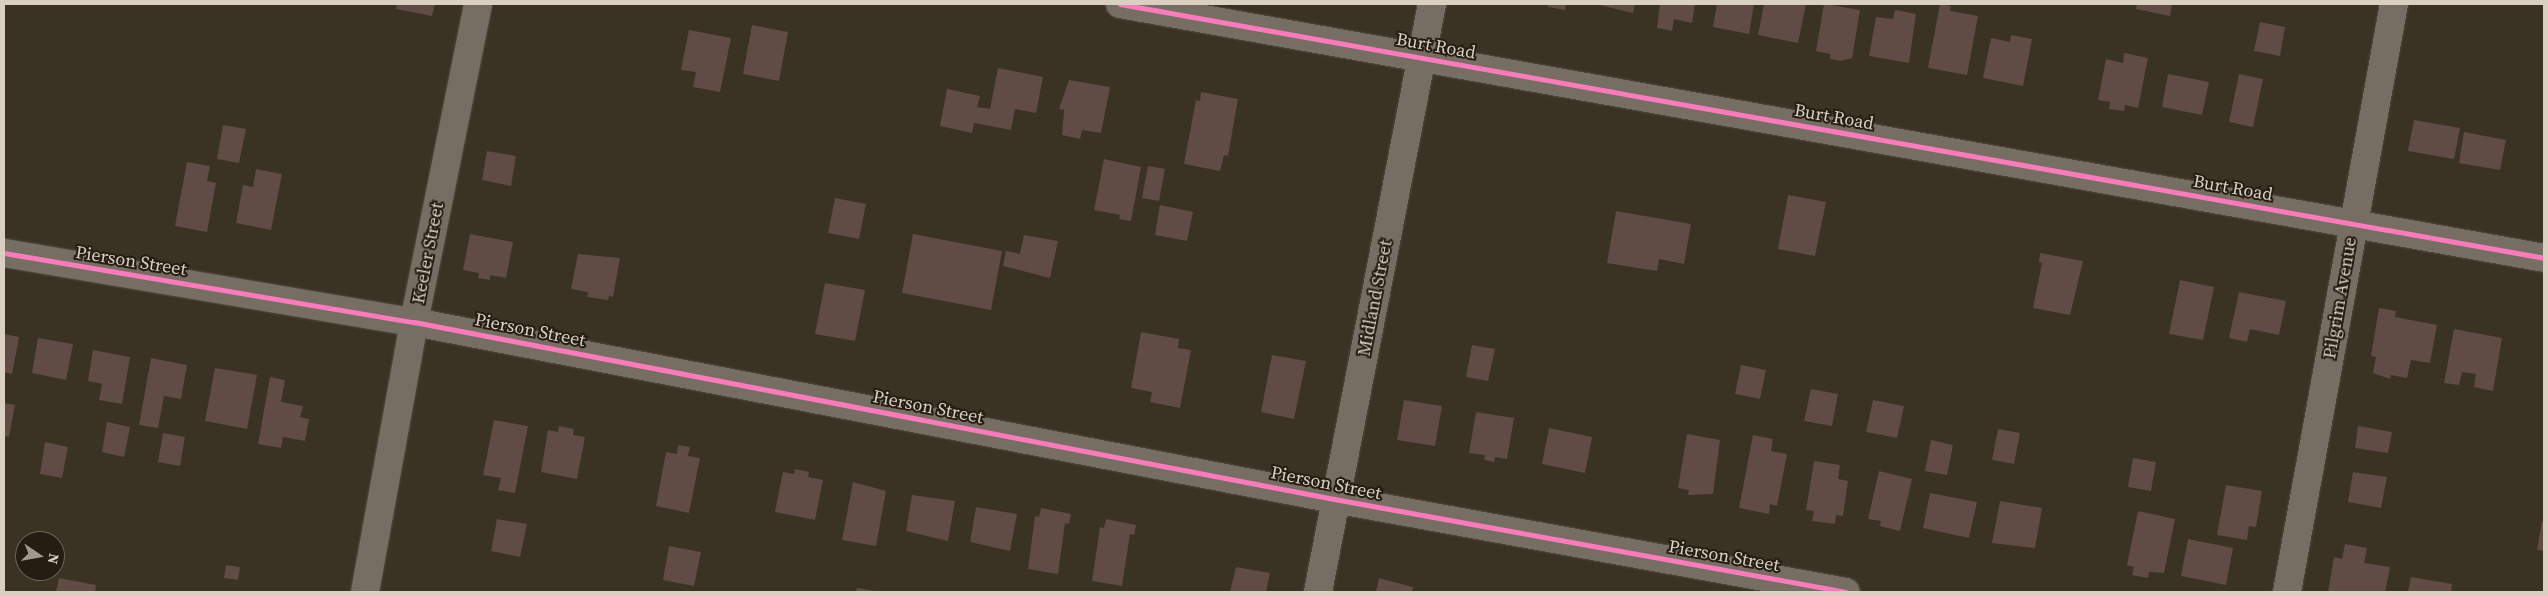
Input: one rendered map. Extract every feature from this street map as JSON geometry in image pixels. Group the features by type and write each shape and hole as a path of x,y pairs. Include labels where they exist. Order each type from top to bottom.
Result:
{"street":[{"name":"Keeler Street","path":"365,592 414,322 478,4"},
{"name":"Burt Road","path":"1120,4 2544,258"},
{"name":"Midland Street","path":"1318,592 1334,500 1432,4"},
{"name":"Pilgrim Avenue","path":"2287,592 2394,4"},
{"name":"Pierson Street","path":"4,253 414,322 1334,500 1846,592"}],"building":[{"path":"397,4 435,4 432,16 396,9"},
{"path":"1548,4 1566,4 1565,10 1548,7"},
{"path":"1595,4 1635,4 1633,13"},
{"path":"1660,4 1695,4 1692,23 1674,19 1672,31 1657,28"},
{"path":"1717,4 1754,4 1749,34 1713,27"},
{"path":"1764,4 1806,4 1798,43 1758,35"},
{"path":"1824,4 1860,10 1852,58 1841,61 1830,59 1830,54 1816,51"},
{"path":"1940,4 1951,6 1950,11 1978,16 1967,75 1928,68"},
{"path":"2137,4 2172,4 2170,16 2136,9"},
{"path":"1895,10 1916,14 1909,63 1869,56 1876,17 1893,19"},
{"path":"2260,22 2285,27 2280,56 2254,51"},
{"path":"752,25 788,32 779,81 743,74"},
{"path":"689,30 731,38 720,92 693,87 696,72 681,70"},
{"path":"2011,35 2032,39 2023,86 1983,78 1991,38 2010,42"},
{"path":"2124,53 2148,58 2138,108 2125,105 2124,111 2109,109 2110,102 2098,100 2106,59 2123,63"},
{"path":"998,68 1043,77 1036,113 1015,109 1011,130 974,123 972,133 940,126 947,89 980,96 977,107 990,109"},
{"path":"2168,74 2209,82 2202,115 2162,107"},
{"path":"2239,74 2263,79 2253,127 2229,122"},
{"path":"1069,80 1110,87 1101,133 1082,130 1080,139 1062,135 1064,110 1059,109"},
{"path":"1201,92 1238,99 1228,156 1224,155 1220,171 1184,164 1196,100 1200,101"},
{"path":"2414,120 2460,128 2454,159 2408,151"},
{"path":"223,125 246,129 239,163 217,159"},
{"path":"2464,132 2506,140 2500,170 2459,163"},
{"path":"487,151 516,156 511,186 482,180"},
{"path":"1104,159 1141,167 1131,221 1119,219 1120,215 1094,210"},
{"path":"187,162 210,166 207,181 216,183 207,232 175,226"},
{"path":"1148,166 1165,169 1159,201 1142,198"},
{"path":"256,169 282,174 271,230 236,223 243,185 253,187"},
{"path":"1788,195 1826,202 1815,256 1778,249"},
{"path":"835,198 866,204 859,239 828,233"},
{"path":"1160,205 1193,212 1187,241 1155,235"},
{"path":"1616,211 1691,224 1684,264 1659,259 1657,271 1607,263"},
{"path":"470,234 513,242 506,278 490,275 490,280 478,278 479,273 463,270"},
{"path":"913,234 1002,251 991,310 902,293"},
{"path":"1024,235 1058,241 1050,278 1003,266 1006,251 1020,254"},
{"path":"2040,253 2083,261 2070,315 2033,308 2042,263 2039,262"},
{"path":"578,254 620,258 613,297 609,296 608,300 587,297 588,292 571,289"},
{"path":"2180,280 2214,287 2203,340 2169,334"},
{"path":"825,283 865,290 855,341 815,334"},
{"path":"2239,292 2286,301 2279,335 2250,329 2247,342 2229,338"},
{"path":"2379,308 2396,311 2395,317 2437,325 2430,363 2411,360 2407,378 2391,375 2390,379 2373,373 2376,357 2371,356"},
{"path":"2454,329 2502,338 2493,391 2474,387 2476,374 2462,372 2459,385 2444,383"},
{"path":"1141,332 1179,339 1178,348 1191,350 1180,408 1150,402 1152,392 1131,388"},
{"path":"4,334 19,337 12,374 4,372"},
{"path":"38,338 73,344 66,380 32,373"},
{"path":"1472,345 1495,349 1488,381 1466,377"},
{"path":"93,350 130,357 122,404 99,400 102,384 88,381"},
{"path":"1272,355 1306,361 1294,419 1261,412"},
{"path":"151,358 187,365 181,399 164,396 158,428 139,425"},
{"path":"1741,365 1766,370 1760,399 1735,394"},
{"path":"215,368 257,375 247,429 205,421"},
{"path":"270,377 285,380 281,402 303,406 300,417 309,419 305,441 283,437 281,448 258,444"},
{"path":"1811,389 1838,394 1832,426 1804,421"},
{"path":"1404,400 1442,406 1435,446 1397,440"},
{"path":"1873,400 1904,406 1897,438 1866,432"},
{"path":"4,403 15,405 9,437 4,436"},
{"path":"1476,412 1514,418 1507,459 1495,457 1494,462 1484,460 1485,455 1469,453"},
{"path":"494,420 528,426 515,493 498,490 501,478 483,475"},
{"path":"107,422 130,427 124,457 102,452"},
{"path":"559,426 574,429 573,435 585,437 577,479 541,472 548,430 558,432"},
{"path":"2358,426 2392,432 2388,453 2355,448"},
{"path":"1549,428 1592,437 1585,473 1542,464"},
{"path":"1998,429 2020,433 2014,464 1992,460"},
{"path":"163,433 185,437 180,466 158,462"},
{"path":"1687,434 1720,440 1713,494 1688,495 1689,490 1678,488"},
{"path":"1753,435 1773,439 1771,451 1787,454 1777,506 1770,504 1769,514 1739,508"},
{"path":"1931,440 1953,445 1947,475 1925,471"},
{"path":"45,442 68,447 62,478 40,474"},
{"path":"678,445 690,447 688,456 700,458 689,513 656,506 666,452 677,454"},
{"path":"2133,458 2156,462 2151,491 2128,487"},
{"path":"1814,461 1840,465 1838,479 1848,481 1843,516 1836,515 1835,524 1812,521 1814,511 1806,510"},
{"path":"795,469 809,472 808,477 823,480 815,520 775,512 783,472 794,474"},
{"path":"1879,471 1912,479 1900,531 1880,526 1881,521 1868,519"},
{"path":"2353,472 2387,477 2381,508 2348,502"},
{"path":"853,482 886,491 876,546 842,540"},
{"path":"2226,485 2262,491 2256,527 2249,526 2247,540 2217,535"},
{"path":"1930,493 1977,502 1969,538 1923,528"},
{"path":"912,495 955,501 948,541 906,531"},
{"path":"2000,501 2042,508 2035,548 1992,543"},
{"path":"976,507 1017,514 1010,551 970,542"},
{"path":"1041,508 1071,514 1069,524 1065,523 1058,574 1028,569 1035,516 1039,517"},
{"path":"2138,511 2175,519 2164,573 2149,572 2148,578 2132,575 2134,567 2127,565"},
{"path":"497,519 527,524 520,557 491,551"},
{"path":"1106,519 1136,525 1134,535 1130,534 1122,586 1092,581 1100,527 1104,528"},
{"path":"2542,521 2544,521 2544,551 2537,550"},
{"path":"2188,539 2233,548 2226,585 2181,576"},
{"path":"2345,544 2367,548 2364,563 2390,567 2385,592 2328,592 2334,557 2342,559"},
{"path":"669,546 701,552 694,586 663,580"},
{"path":"226,565 240,567 238,580 224,578"},
{"path":"1236,567 1270,573 1266,592 1230,592"},
{"path":"2411,577 2452,584 2451,592 2408,592"},
{"path":"1379,578 1413,587 1412,592 1376,592"},
{"path":"65,579 96,585 95,592 56,592 58,581 65,581"},
{"path":"857,588 875,591 875,592 856,592"}],"cycle path":[{"path":"1120,4 2544,258"},
{"path":"4,253 414,322 1334,499 1846,592"}]}
